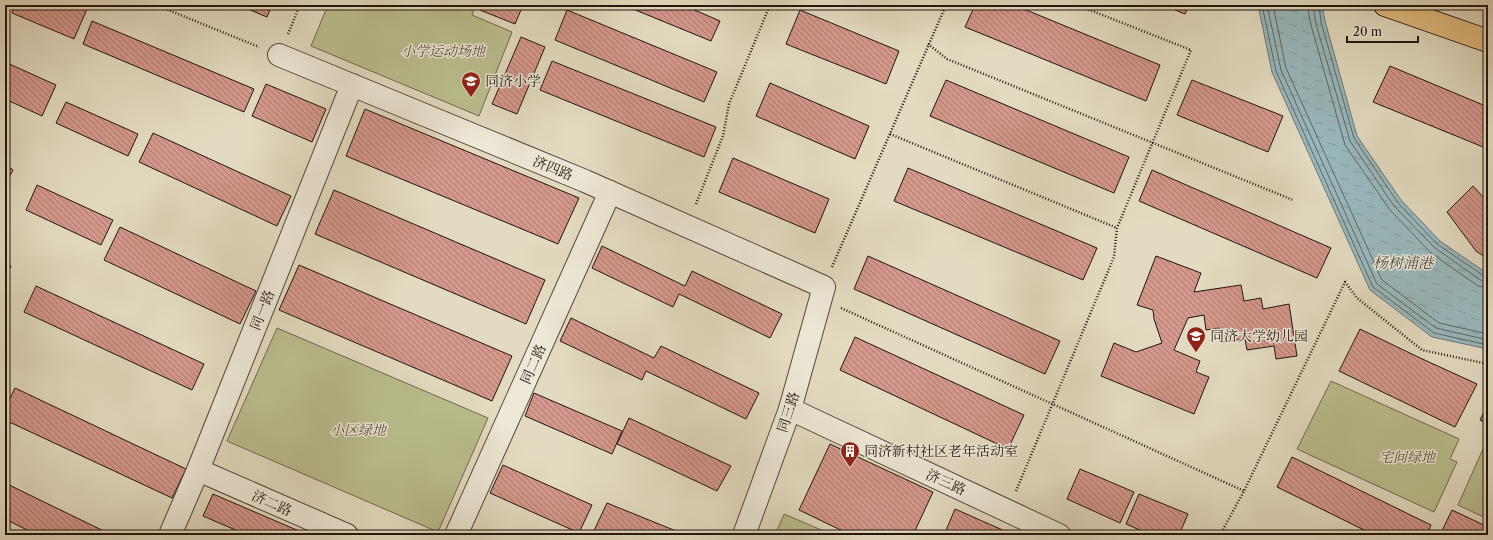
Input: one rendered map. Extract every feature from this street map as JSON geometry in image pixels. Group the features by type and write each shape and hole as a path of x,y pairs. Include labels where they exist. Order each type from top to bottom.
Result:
{"main road":[{"path":"1385,5 1488,41"}],"street":[{"name":"济四路","path":"280,55 610,192 824,287"},
{"name":"同一路","path":"170,535 198,470 352,85"},
{"name":"同二路","path":"456,535 610,192"},
{"name":"同三路","path":"744,535 790,410 824,287"},
{"name":"济三路","path":"790,410 1059,535"},
{"name":"济二路","path":"198,470 347,535"}],"path":[{"path":"156,5 280,55 300,5"},
{"path":"687,226 723,136 729,104 770,5"},
{"path":"946,5 824,287 842,309 1244,491"},
{"path":"1008,511 1114,257 1117,228 1191,50 1077,5"},
{"path":"928,44 947,59 1293,200"},
{"path":"890,134 1117,228"},
{"path":"1220,535 1244,491 1345,282 1357,298 1422,350 1488,364"}],"green space":[{"name":"小学运动场地","path":"328,5 476,5 472,15 512,32 479,116 311,46"},
{"name":"小区绿地","path":"277,328 488,418 438,532 227,441"},
{"name":"宅间绿地","path":"1331,381 1459,439 1450,459 1457,462 1434,512 1297,449"},
{"name":"宅间绿地","path":"1483,449 1488,451 1488,519 1458,505"},
{"path":"784,514 833,535 775,535"}],"water":[{"name":"杨树浦港","path":"1258,5 1322,5 1325,21 1357,136 1401,200 1440,241 1488,274 1488,349 1432,337 1370,290 1272,72"}],"building":[{"path":"16,5 79,5 87,9 74,39 12,13"},
{"path":"238,5 272,5 267,17"},
{"path":"482,5 523,5 515,24 480,10"},
{"path":"634,5 683,5 720,21 711,41 633,9"},
{"path":"975,5 1014,5 1160,65 1146,101 965,27"},
{"path":"1163,5 1189,5 1185,14"},
{"path":"567,10 717,72 704,102 555,40"},
{"path":"800,10 899,51 886,84 786,44"},
{"path":"92,21 254,89 244,112 83,44"},
{"path":"521,37 545,47 517,114 492,104"},
{"path":"552,61 716,127 704,157 540,90"},
{"path":"5,62 56,85 42,116 5,99"},
{"path":"1390,66 1488,107 1488,149 1373,102"},
{"path":"946,80 1129,157 1114,193 930,116"},
{"path":"1192,80 1283,116 1268,152 1177,115"},
{"path":"770,83 869,126 855,159 756,116"},
{"path":"266,84 326,109 312,142 252,116"},
{"path":"66,102 138,134 128,156 56,123"},
{"path":"365,109 579,198 558,244 346,156"},
{"path":"153,133 291,196 277,226 139,162"},
{"path":"733,158 829,199 815,233 719,192"},
{"path":"5,165 13,170 5,185"},
{"path":"908,168 1097,248 1083,280 894,201"},
{"path":"1152,170 1331,248 1317,278 1139,201"},
{"path":"37,185 113,220 101,245 26,210"},
{"path":"1473,186 1488,202 1488,259 1476,251 1447,212"},
{"path":"334,190 545,280 526,324 315,234"},
{"path":"120,227 256,291 240,324 104,260"},
{"path":"602,246 685,286 692,271 782,314 770,338 679,294 673,307 592,268"},
{"path":"868,256 1060,341 1045,374 854,289"},
{"path":"1156,256 1201,273 1194,292 1241,285 1244,301 1261,298 1263,309 1289,304 1297,356 1276,359 1274,346 1247,350 1245,339 1222,342 1219,328 1206,330 1204,315 1188,318 1174,350 1200,361 1196,372 1209,377 1194,414 1101,376 1114,343 1136,352 1162,343 1154,319 1153,310 1137,305"},
{"path":"5,263 11,266 5,279"},
{"path":"299,265 512,356 492,401 279,310"},
{"path":"36,286 204,364 192,390 24,312"},
{"path":"571,318 654,358 661,346 759,393 746,419 646,371 642,380 560,341"},
{"path":"1360,329 1477,384 1455,427 1339,371"},
{"path":"855,337 1024,415 1008,449 840,370"},
{"path":"15,388 186,469 172,498 5,420 5,409"},
{"path":"534,393 622,431 612,454 525,416"},
{"path":"1488,404 1488,424 1480,420"},
{"path":"629,418 731,466 717,491 617,444"},
{"name":"同济新村社区老年活动室","path":"830,444 933,492 913,535 851,535 799,510"},
{"path":"1292,457 1431,525 1427,535 1374,535 1277,487"},
{"path":"503,465 592,505 579,533 490,493"},
{"path":"1080,469 1134,492 1120,523 1067,499"},
{"path":"5,483 112,535 37,535 5,519"},
{"path":"213,494 299,531 297,535 247,535 203,516"},
{"path":"1139,494 1188,514 1179,535 1151,535 1126,524"},
{"path":"607,503 686,535 592,535"},
{"path":"955,509 1014,535 944,535"},
{"path":"1452,510 1488,527 1488,535 1440,535"}],"place":[{"name":"同济小学","path":"471,98"},
{"name":"同济大学幼儿园","path":"1196,353"},
{"name":"同济新村社区老年活动室","path":"850,468"}]}
